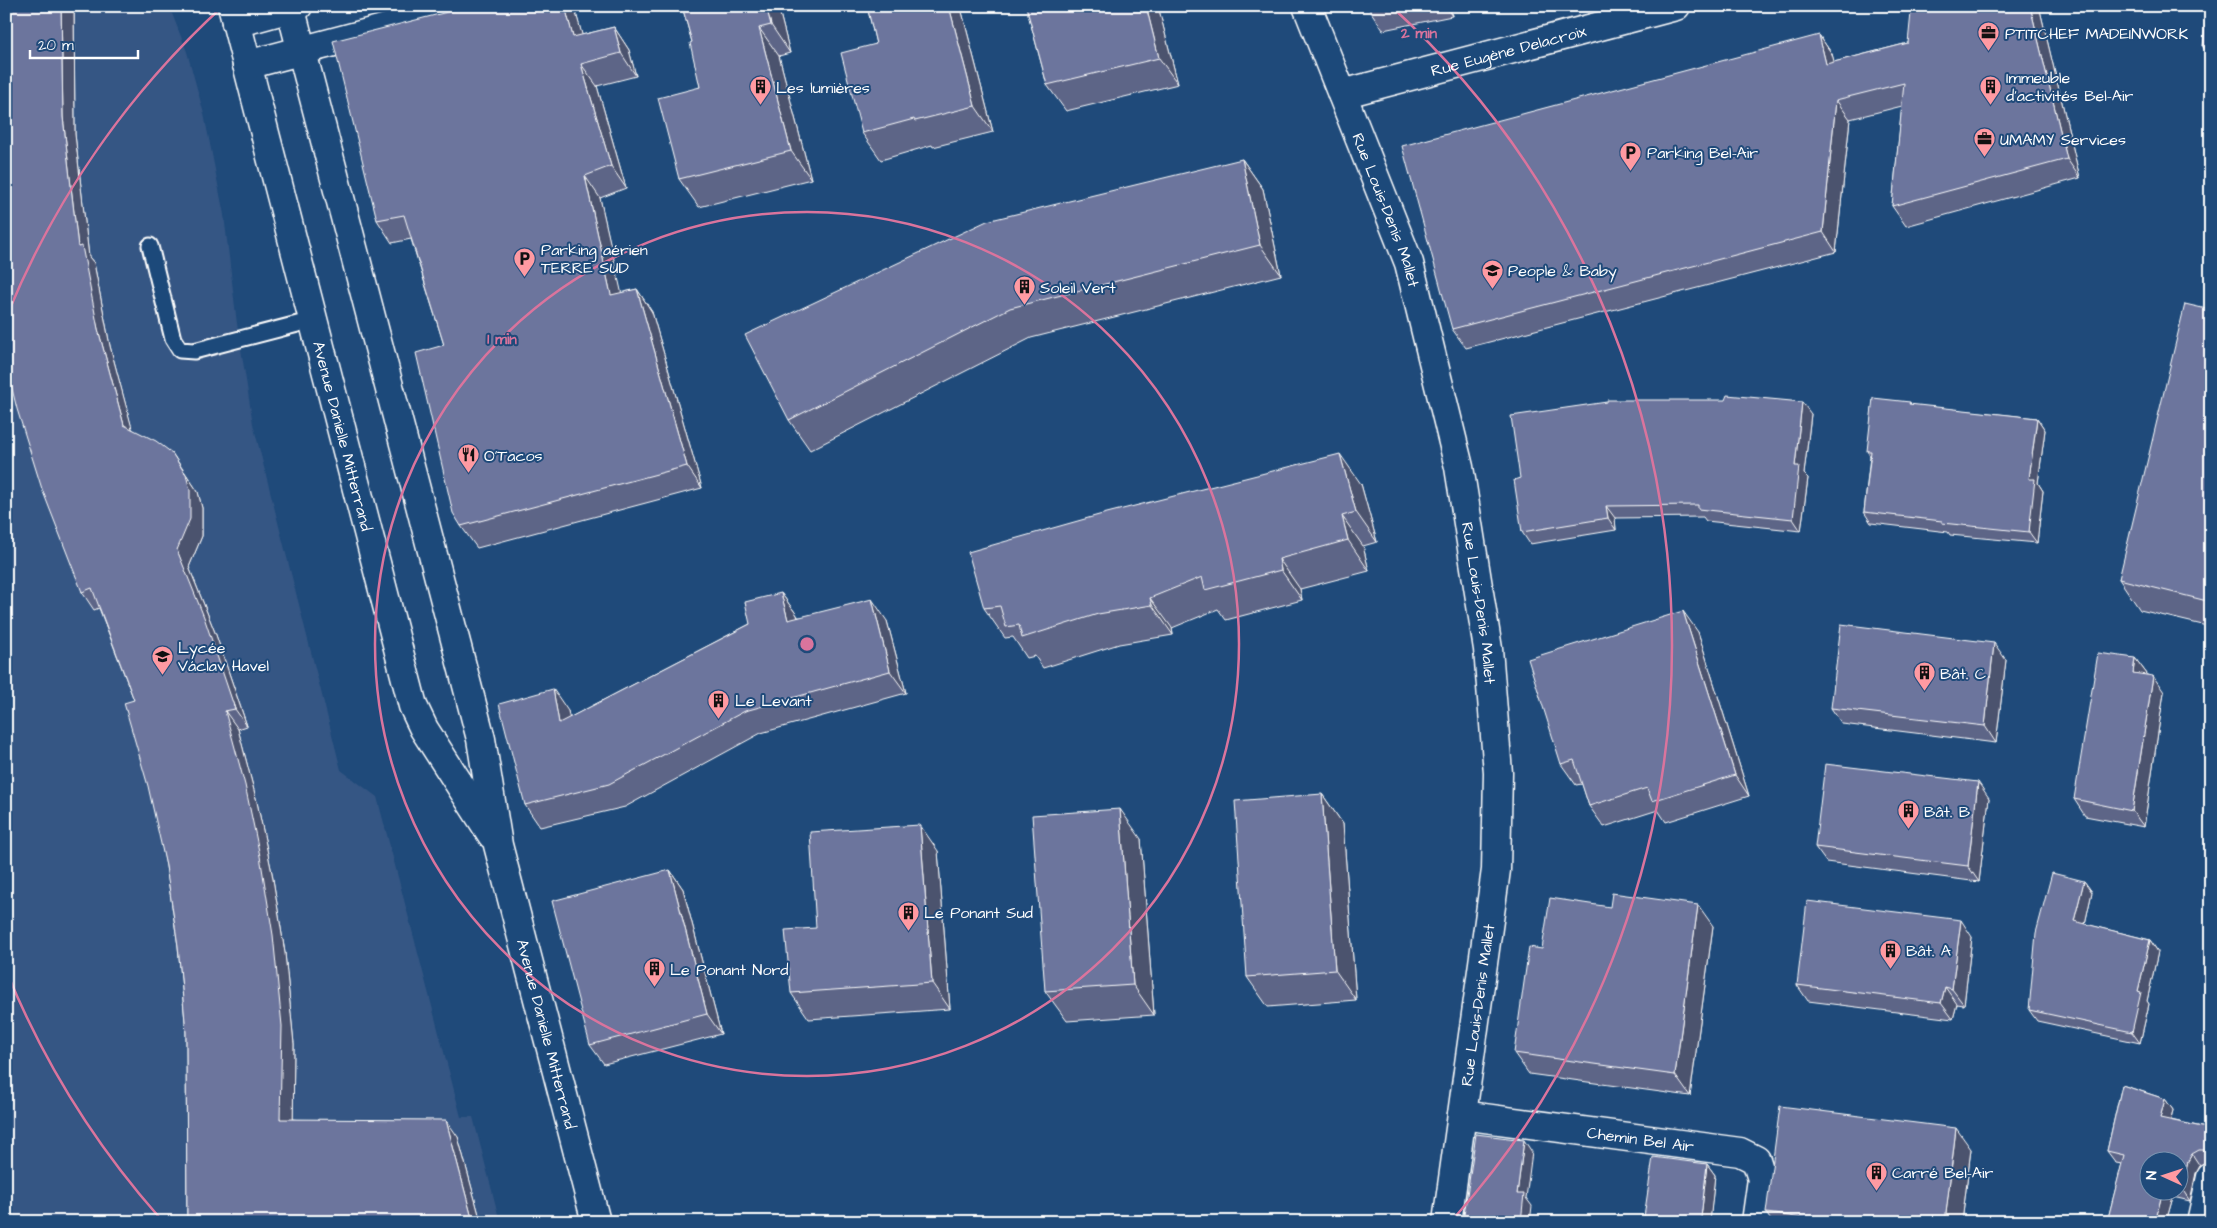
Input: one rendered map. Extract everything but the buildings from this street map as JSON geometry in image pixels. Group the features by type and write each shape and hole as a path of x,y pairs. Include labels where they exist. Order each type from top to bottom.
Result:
{"street":[{"path":"247,65 470,6"},
{"name":"Rue Louis-Denis Mallet","path":"1307,6 1409,263 1414,280 1459,467 1488,649 1498,773 1496,870 1447,1222"},
{"name":"Rue Eugène Delacroix","path":"1342,94 1676,6"},
{"path":"234,15 293,7"},
{"name":"Avenue Danielle Mitterrand","path":"293,7 302,50 478,729 498,845 596,1222"},
{"name":"Avenue Danielle Mitterrand","path":"234,15 413,706 428,736 498,845"},
{"name":"Chemin Bel Air","path":"1462,1115 1740,1152 1756,1160 1762,1179 1756,1222"},
{"path":"2201,1222 2211,1177"}],"lane":[{"path":"150,246 173,339 180,350 194,351 313,320"}],"shaded area":[{"name":"Lycée Václav Havel","path":"6,6 169,6 187,52 204,114 224,215 237,324 253,424 341,770 377,797 461,1117 473,1117 500,1222 6,1222"}],"place":[{"name":"PTITCHEF MADEINWORK","path":"1989,52"},
{"name":"Immeuble d'activités Bel-Air","path":"1990,105"},
{"name":"Les lumières","path":"760,106"},
{"name":"UMAMY Services","path":"1984,158"},
{"name":"Parking Bel-Air","path":"1631,171"},
{"name":"Parking aérien TERRE SUD","path":"525,277"},
{"name":"People & Baby","path":"1492,289"},
{"name":"Soleil Vert","path":"1024,306"},
{"name":"O'Tacos","path":"468,474"},
{"name":"Lycée Václav Havel","path":"162,675"},
{"name":"Bât. C","path":"1924,692"},
{"name":"Le Levant","path":"719,719"},
{"name":"Bât. B","path":"1908,830"},
{"name":"Le Ponant Sud","path":"908,931"},
{"name":"Bât. A","path":"1890,969"},
{"name":"Le Ponant Nord","path":"654,988"},
{"name":"Carré Bel-Air","path":"1876,1191"}]}
